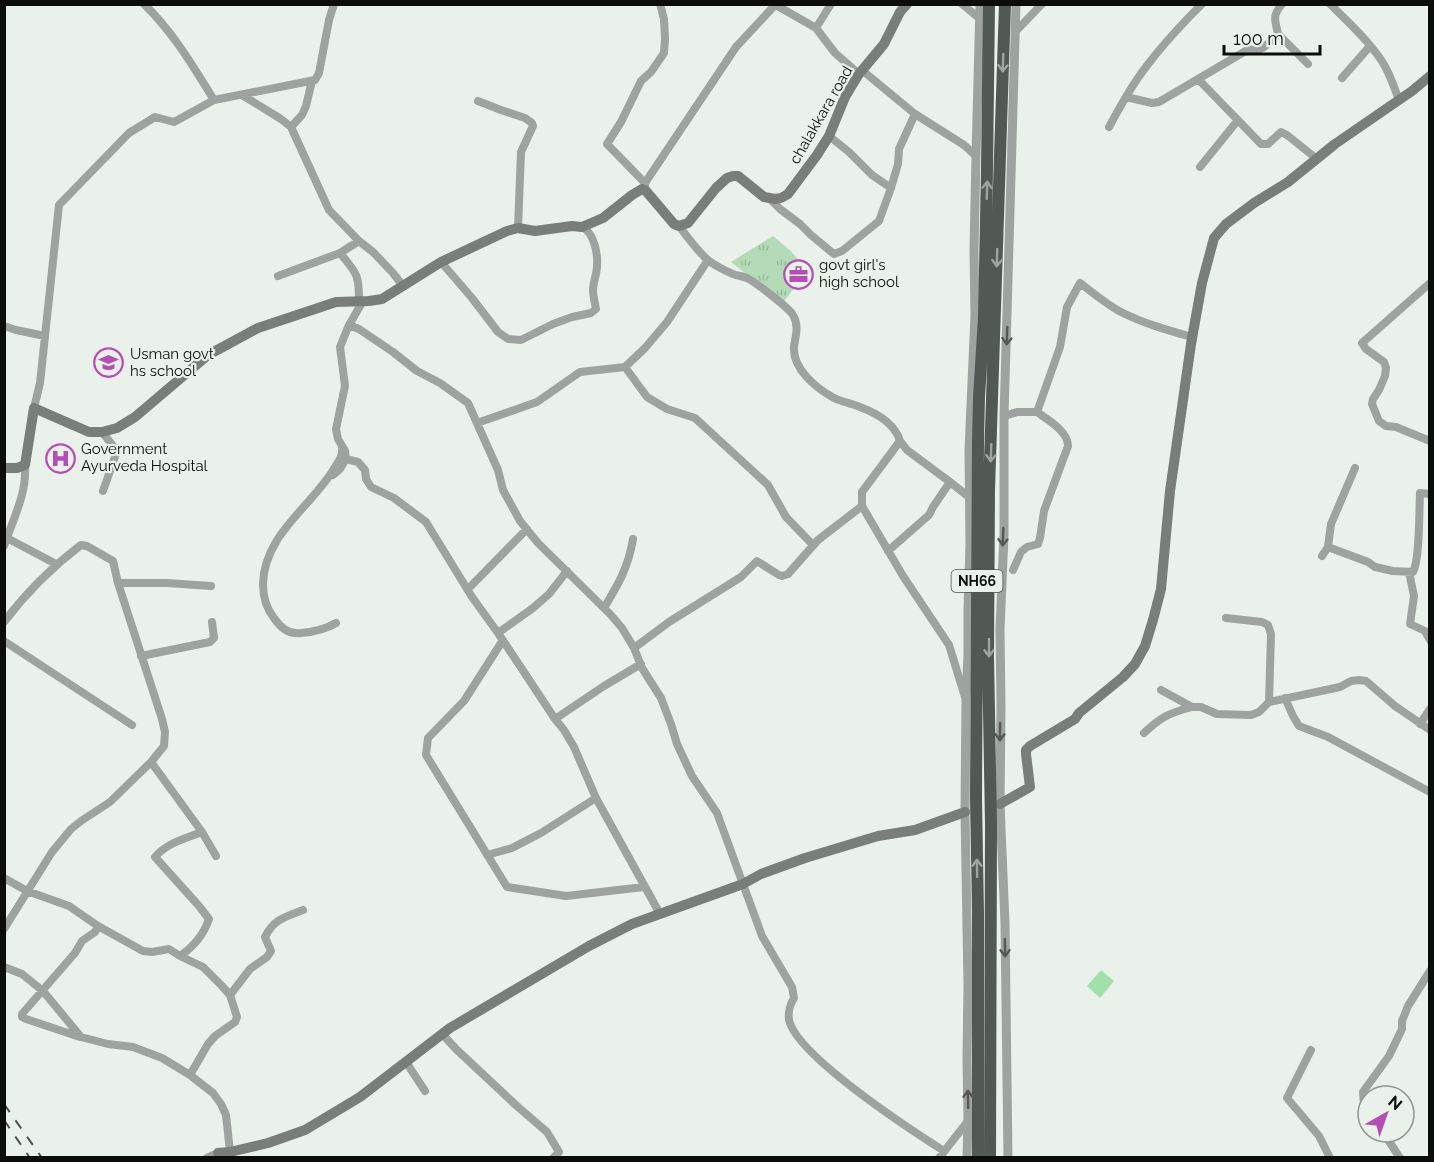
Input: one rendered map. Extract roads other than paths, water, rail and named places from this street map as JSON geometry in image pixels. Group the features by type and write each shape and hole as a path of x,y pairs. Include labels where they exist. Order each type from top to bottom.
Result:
{"highway":[{"name":"NH66","path":"978,1158 976,693 978,442 984,294 989,4"},
{"name":"NH66","path":"990,1158 989,490 1005,4"}],"main road":[{"name":"chalakkara road","path":"770,199 781,198 788,194 804,174 829,136 845,98 884,44 900,12 907,4"},
{"path":"1000,804 1030,787 1026,750 1075,719 1123,677 1135,664 1145,646 1161,589 1170,491 1192,337 1202,283 1214,238 1227,224 1254,203 1288,182 1335,144 1430,76"},
{"path":"4,468 17,468 25,465 34,408 89,432 102,432 117,428 135,417 208,355 258,328 336,302 382,299 441,262 507,231 518,228 535,231 572,226 582,227 603,218 645,186 674,224 679,226 688,224 716,188 727,178 733,176 738,176 764,197 770,199"},
{"path":"223,1154 268,1143 305,1130 360,1097 450,1028 589,946 633,924 805,858 878,836 915,830 965,812"}],"street":[{"path":"144,4 181,46 214,100"},
{"path":"34,408 40,383 59,205 129,133 155,117 174,122 214,100 315,80 319,73 334,4"},
{"path":"660,4 664,19 664,53 651,72 641,81 621,122 607,144 645,186 736,47 775,5 816,28 835,52 861,73 915,114 964,145 976,156"},
{"path":"816,28 831,4"},
{"path":"962,4 979,18"},
{"path":"967,1158 966,701 970,544 969,451 975,315 974,250 980,4"},
{"path":"1008,1158 1005,923 1000,804 999,629 1004,535 1004,416 1016,4"},
{"path":"1016,31 1042,4"},
{"path":"1109,126 1147,65 1202,4"},
{"path":"1282,4 1276,12 1275,21 1278,34 1308,64"},
{"path":"1330,4 1378,54 1399,100"},
{"path":"1126,96 1152,103 1159,102 1249,49 1254,51 1263,49 1278,34"},
{"path":"1342,78 1370,46"},
{"path":"1198,79 1261,144 1268,144 1281,132 1317,159"},
{"path":"291,127 302,115 312,81"},
{"path":"242,95 291,127 329,210 373,252 403,286"},
{"path":"478,101 525,118 533,126 521,152 518,228"},
{"path":"770,199 834,254 842,250 879,221 898,164 899,149 915,114"},
{"path":"1200,167 1238,120"},
{"path":"829,136 872,175 891,188"},
{"path":"679,226 708,260 733,274 748,278 786,307 797,325 794,348 796,360 800,370 816,386 834,398 861,407 887,422 907,450 969,497"},
{"path":"441,262 498,332 508,339 521,339 553,324 591,313 596,309 593,292 597,266 596,252 588,230 582,227"},
{"path":"278,276 340,253 359,240"},
{"path":"327,480 340,469 346,459 336,429 345,386 340,347 361,301 356,273 340,253"},
{"path":"477,423 537,402 580,372 625,367 667,322 708,260"},
{"path":"1037,412 1060,347 1067,307 1080,283 1119,311 1164,329 1192,337"},
{"path":"1430,283 1362,343 1366,349 1384,362 1386,368 1385,376 1372,404 1379,422 1430,441"},
{"path":"349,325 359,329 417,371 440,383 468,403 498,470 502,490 520,521 538,543 622,628 661,698 677,744 692,776 717,813 762,936 792,987 794,998 790,1004 789,1020 809,1051 883,1111 942,1154 968,1121"},
{"path":"4,326 45,336"},
{"path":"625,367 647,397 667,409 695,418 768,486 786,517 813,545"},
{"path":"1004,416 1017,412 1037,412 1061,431 1068,441 1044,511 1038,544 1027,547 1021,552 1013,570"},
{"path":"102,432 117,451 103,491"},
{"path":"900,441 862,492 862,506 918,600 949,645 966,701"},
{"path":"336,623 328,628 298,634 288,631 271,615 265,603 263,571 274,543 327,480 340,460 342,447"},
{"path":"346,459 358,462 365,470 366,479 371,487 394,498 426,522 468,589 564,730 596,798 660,914"},
{"path":"4,546 23,494 25,465"},
{"path":"1322,556 1328,547 1331,524 1355,468"},
{"path":"888,551 929,515 950,482"},
{"path":"1328,547 1368,562 1375,567 1413,572 1420,493 1430,494"},
{"path":"634,648 669,622 741,577 757,561 782,576 788,574 813,545 862,506"},
{"path":"468,589 527,529"},
{"path":"7,538 56,564"},
{"path":"604,608 625,572 633,539"},
{"path":"4,622 56,564 81,545 113,561 165,732 164,746 151,762 110,802 81,821 52,852 4,929"},
{"path":"567,571 549,594 500,636 464,701 428,738 426,755 507,887 566,896 644,887"},
{"path":"1408,572 1414,596 1410,624 1425,631 1430,640"},
{"path":"118,582 167,582 211,586"},
{"path":"1226,618 1262,622 1268,625 1271,634 1269,702"},
{"path":"141,656 210,642 214,638 212,622"},
{"path":"4,641 132,725"},
{"path":"555,719 641,664"},
{"path":"1144,733 1158,720 1171,713 1192,707 1201,707 1217,714 1251,715 1260,712 1269,702 1340,687 1351,681 1359,680 1366,681 1395,706 1430,730"},
{"path":"1161,690 1192,707"},
{"path":"1285,698 1299,726 1328,737 1430,792"},
{"path":"1420,724 1430,709"},
{"path":"151,762 202,832 216,856"},
{"path":"487,855 512,848 596,798"},
{"path":"180,956 190,950 209,919 155,857 173,843 202,832"},
{"path":"4,878 27,891 69,906 98,926 143,951 169,949 203,968 230,995 237,1017 208,1044 190,1075"},
{"path":"230,995 250,969 267,957 271,951 265,937 269,928 277,920 303,910"},
{"path":"98,926 95,932 82,941 75,953 22,1017 81,1037 133,1047 162,1058 190,1075 213,1093 226,1115 223,1154 207,1158"},
{"path":"4,967 22,974 43,991 81,1037"},
{"path":"1368,1084 1389,1056 1402,1029 1408,1006 1430,971"},
{"path":"442,1034 547,1132 559,1152 553,1158"},
{"path":"1311,1050 1287,1098 1319,1136 1330,1158"},
{"path":"406,1062 425,1091"},
{"path":"1391,1144 1400,1158"}],"railway":[{"path":"4,1104 42,1158"},
{"path":"4,1120 30,1158"}],"place":[{"name":"govt girl's high school","path":"798,274"},
{"name":"Usman govt hs school","path":"109,363"},
{"name":"Government Ayurveda Hospital","path":"60,458"}]}
